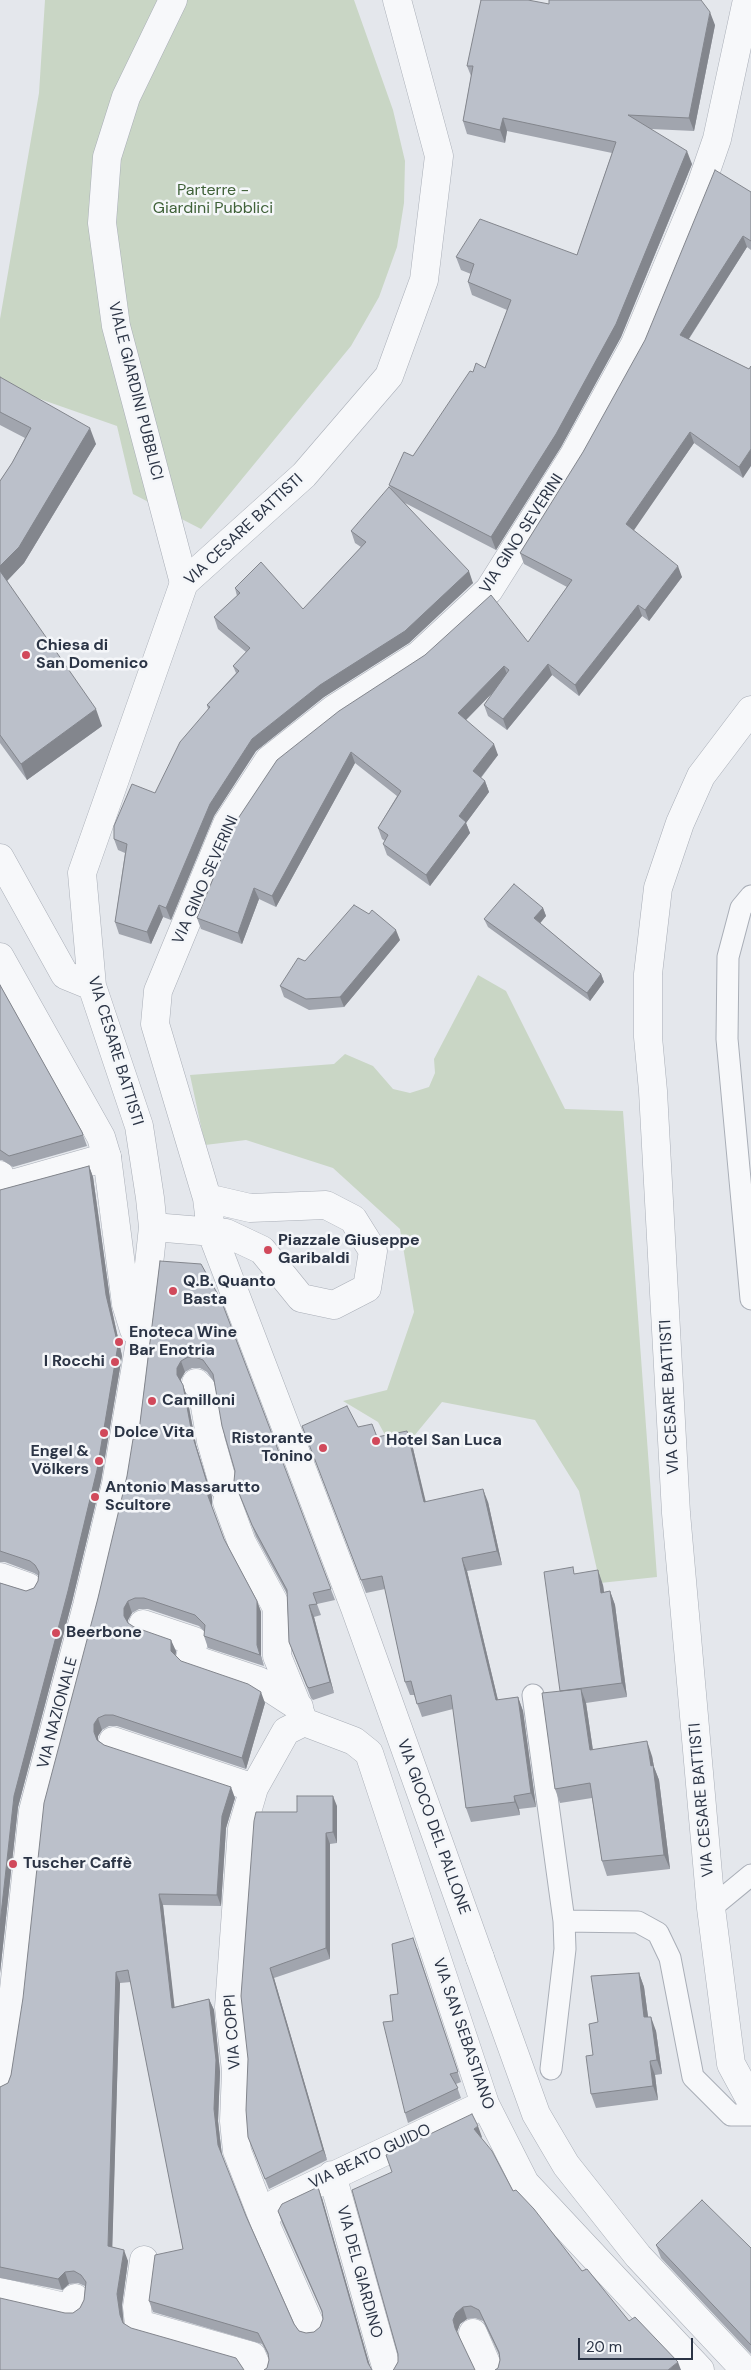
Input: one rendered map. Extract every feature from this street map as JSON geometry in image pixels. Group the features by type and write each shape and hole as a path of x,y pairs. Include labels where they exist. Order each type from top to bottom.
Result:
{"street":[{"name":"VIALE GIARDINI PUBBLICI","path":"173,0 126,97 107,157 102,223 116,326 184,583"},
{"name":"VIA CESARE BATTISTI","path":"153,1227 139,1126 92,986 82,873 184,583 304,475 389,376 421,289 424,280 440,156 397,0"},
{"name":"VIA GINO SEVERINI","path":"207,1198 191,1150 155,1024 158,991 227,824 269,760 334,710 419,655 489,590 500,573 574,455 635,344 698,191 717,139 747,0"},
{"name":"VIA CESARE BATTISTI","path":"751,710 700,776 680,823 658,888 648,974 648,1037 653,1091 676,1512 711,1908 731,2064 751,2101"},
{"path":"0,858 65,975 92,986"},
{"path":"0,956 101,1137 107,1157 126,1304 134,1330 142,1330"},
{"path":"0,1175 5,1186 107,1157"},
{"path":"153,1227 226,1233 262,1250 301,1298 334,1305 367,1288 373,1251 353,1220 326,1205 250,1208 207,1198 211,1231"},
{"name":"VIA NAZIONALE","path":"0,2084 12,2008 33,1810 61,1726 86,1606 140,1377 142,1330 153,1227"},
{"name":"VIA GIOCO DEL PALLONE","path":"211,1231 355,1608 536,2114 566,2165 638,2256 745,2370"},
{"path":"196,1383 202,1389 211,1441 225,1495 242,1543 277,1608 277,1656 296,1720"},
{"path":"0,1577 28,1587"},
{"name":"VIA SAN SEBASTIANO","path":"143,1624 194,1640 190,1658 259,1681 296,1720 354,1741 369,1753 485,2104 525,2183 700,2370"},
{"name":"VIA COPPI","path":"296,1720 254,1788 242,1829 229,2007 236,2071 234,2122 237,2151 264,2221 312,2329"},
{"path":"113,1741 254,1788"},
{"name":"VIA BEATO GUIDO","path":"264,2221 276,2203 332,2174 485,2104"},
{"name":"VIA DEL GIARDINO","path":"332,2174 386,2370"},
{"path":"144,2260 137,2307 139,2324 252,2356 258,2370"},
{"path":"0,2292 73,2309 75,2298"},
{"path":"473,2333 489,2370"}],"lane":[{"path":"751,896 741,908 728,956 727,1039 751,1299"},
{"path":"533,1695 564,1921 565,1949 551,2069"},
{"path":"711,1908 751,1875"},
{"path":"564,1921 638,1922 658,1933 670,1958 693,2077 731,2115 751,2115"}],"green space":[{"name":"Parterre - Giardini Pubblici","path":"45,0 354,0 393,110 405,161 404,203 397,247 379,297 351,346 201,529 133,494 117,426 0,385 0,319 39,93"},
{"path":"478,975 506,991 565,1109 623,1111 657,1577 600,1583 579,1491 535,1420 442,1402 414,1436 390,1444 378,1422 343,1401 387,1390 414,1312 400,1229 333,1168 246,1140 205,1145 190,1075 334,1064 345,1054 373,1066 393,1089 410,1093 429,1087 435,1073 434,1059"}],"building":[{"path":"481,0 528,0 549,4 549,0 701,0 710,12 689,118 628,115 687,151 616,324 556,434 491,537 389,485 404,452 413,456 470,371 473,372 476,363 485,368 511,300 468,282 474,264 456,257 480,219 577,255 616,142 503,118 500,130 463,121 473,66 467,66"},
{"path":"715,170 751,192 751,241 743,236 680,335 749,369 751,366 751,449 739,467 690,432 626,524 678,566 645,610 638,605 575,685 548,664 503,719 484,705 509,670 504,666 458,713 494,744 473,771 485,781 459,816 466,822 426,875 383,844 388,835 378,828 401,791 351,752 272,896 254,888 238,933 197,918 237,820 277,760 339,711 425,655 491,595 528,642 572,580 520,553 583,452 645,340"},
{"path":"0,377 90,428 19,547 0,566 0,481 31,428 0,412"},
{"path":"389,487 469,571 405,631 320,685 252,739 210,804 166,908 159,905 147,932 115,922 127,844 114,839 114,826 132,784 155,793 180,742 210,707 207,705 239,671 233,666 250,648 214,617 240,593 235,588 261,562 303,609 366,542 351,531"},
{"name":"Chiesa di San Domenico","path":"0,571 96,709 21,764 0,735"},
{"path":"514,884 543,908 534,918 601,974 587,993 484,919"},
{"path":"354,905 369,914 372,910 396,930 340,997 306,999 280,986 298,958 305,961"},
{"path":"0,985 83,1135 9,1156 0,1150"},
{"path":"89,1166 106,1295 118,1345 97,1470 68,1591 14,1796 0,1924 0,1583 26,1591 34,1588 38,1581 39,1572 30,1561 0,1551 0,1190"},
{"path":"160,1261 201,1264 221,1300 331,1589 313,1593 317,1604 309,1605 330,1682 309,1688 307,1686 289,1642 287,1590 252,1525 234,1481 235,1471 222,1426 213,1374 203,1360 188,1357 181,1361 177,1368 177,1375 183,1385 192,1434 208,1486 208,1496 224,1539 257,1601 257,1645 260,1655 204,1636 205,1625 195,1615 144,1598 135,1598 128,1601 124,1608 124,1616 128,1623 134,1627 171,1640 171,1651 181,1661 248,1684 261,1692 242,1758 113,1715 105,1715 98,1718 94,1724 94,1732 97,1740 104,1745 231,1787 222,1816 217,1895 159,1894 172,2008 209,1999 216,2060 214,2109 218,2145 246,2216 294,2324 299,2331 306,2333 314,2332 320,2327 323,2319 322,2311 278,2211 282,2204 318,2187 368,2363 372,2370 264,2370 267,2368 269,2360 268,2353 258,2333 149,2301 155,2255 183,2249 128,1970 116,1972 108,2246 124,2250 117,2294 120,2315 123,2323 131,2328 236,2358 244,2370 0,2370 0,2298 65,2313 73,2313 80,2308 84,2300 86,2282 81,2275 74,2271 65,2272 58,2279 0,2267 0,2087 8,2083 11,2075 23,1998 44,1803 98,1598 127,1476 133,1439 138,1439"},
{"path":"347,1406 358,1427 372,1424 377,1437 407,1431 424,1502 483,1489 497,1551 462,1558 496,1700 518,1697 531,1793 514,1796 515,1802 466,1808 451,1695 417,1704 411,1681 405,1682 382,1576 361,1580 302,1426"},
{"path":"573,1567 574,1574 598,1570 601,1593 610,1591 622,1683 560,1691 544,1572"},
{"path":"581,1689 590,1750 647,1741 651,1766 653,1765 664,1855 602,1861 590,1783 555,1789 542,1693"},
{"path":"297,1796 333,1796 333,1832 326,1833 326,1948 270,1968 323,2150 265,2179 248,2137 246,2110 248,2059 241,1996 254,1821 256,1812 297,1812"},
{"path":"413,1938 458,2072 450,2074 458,2088 405,2113 383,2022 393,2021 390,1995 398,1994 392,1944"},
{"path":"639,1973 644,2017 651,2017 657,2060 650,2061 653,2086 591,2094 586,2056 593,2055 589,2024 598,2022 591,1976"},
{"path":"472,2114 478,2126 474,2129 492,2151 513,2191 516,2190 534,2209 582,2271 587,2269 629,2321 635,2317 678,2362 668,2370 495,2370 498,2368 500,2360 499,2352 479,2310 471,2306 463,2307 456,2313 453,2320 475,2370 393,2370 398,2362 398,2354 352,2190 392,2172 386,2155"},
{"path":"702,2200 751,2248 751,2345 656,2245"}],"place":[{"name":"Chiesa di San Domenico","path":"26,655"},
{"name":"Piazzale Giuseppe Garibaldi","path":"268,1250"},
{"name":"Q.B. Quanto Basta","path":"173,1291"},
{"name":"Enoteca Wine Bar Enotria","path":"119,1342"},
{"name":"I Rocchi","path":"115,1362"},
{"name":"Camilloni","path":"152,1401"},
{"name":"Dolce Vita","path":"104,1433"},
{"name":"Hotel San Luca","path":"376,1441"},
{"name":"Ristorante Tonino","path":"323,1448"},
{"name":"Engel & Völkers","path":"99,1461"},
{"name":"Antonio Massarutto Scultore","path":"95,1497"},
{"name":"Beerbone","path":"56,1633"},
{"name":"Tuscher Caffè","path":"13,1864"}]}
